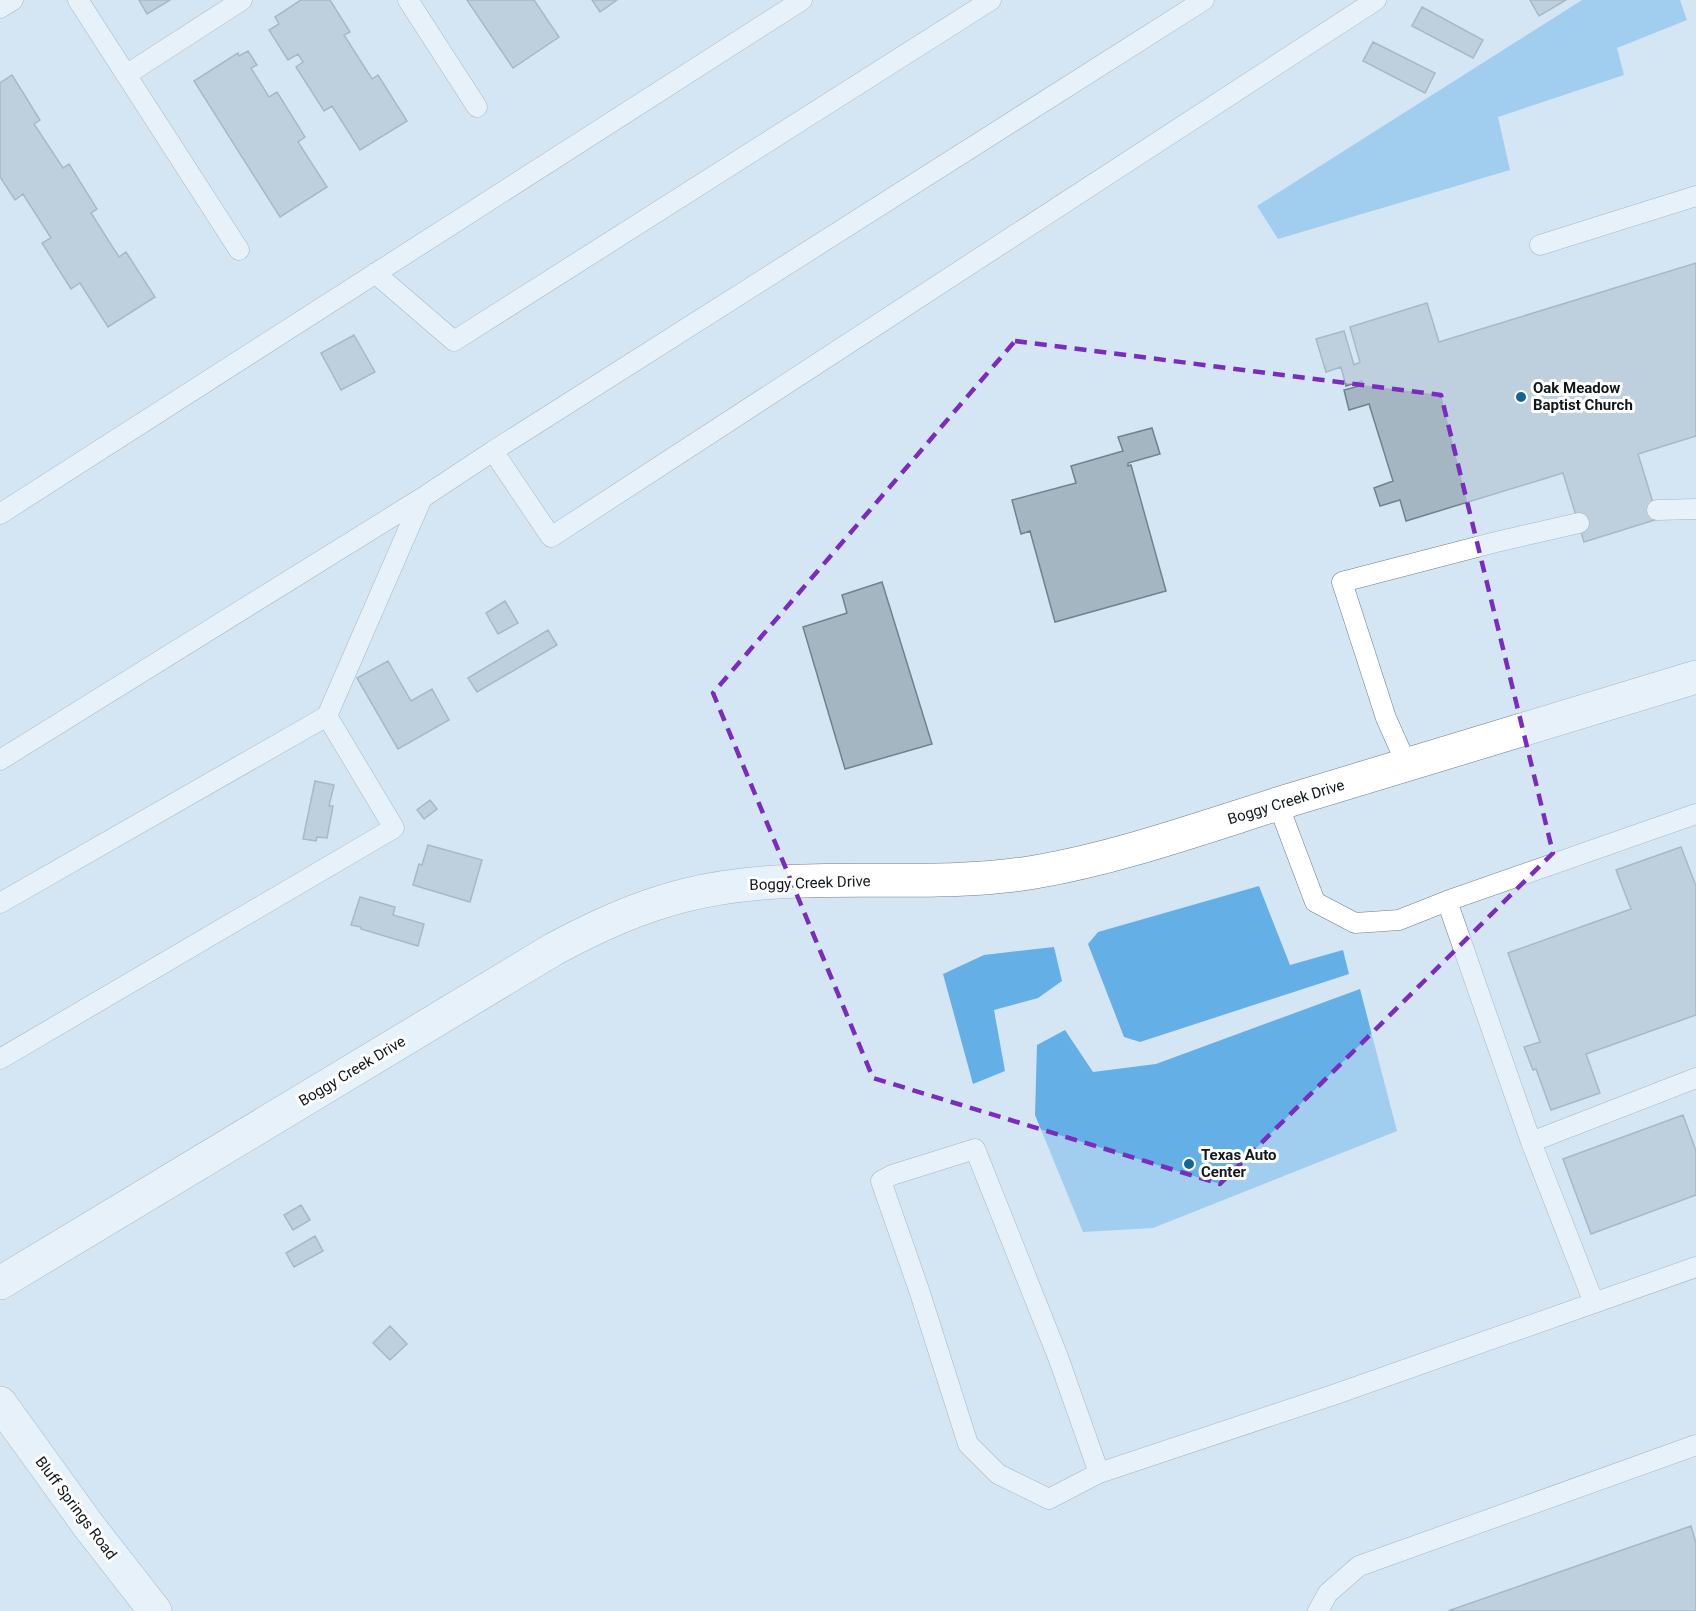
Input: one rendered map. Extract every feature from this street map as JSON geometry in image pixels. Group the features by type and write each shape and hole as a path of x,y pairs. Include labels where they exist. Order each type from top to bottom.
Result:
{"street":[{"name":"Boggy Creek Drive","path":"0,1283 554,950 602,924 645,906 688,894 784,882 957,879 1033,872 1146,845 1696,677"},
{"name":"Bluff Springs Road","path":"0,1403 88,1525 155,1611"}],"lane":[{"path":"0,8 13,0"},
{"path":"78,0 239,250"},
{"path":"126,75 242,0"},
{"path":"408,0 477,107"},
{"path":"0,514 801,0"},
{"path":"375,273 453,341 991,0"},
{"path":"0,760 422,498 1204,0"},
{"path":"493,451 551,537 1376,0"},
{"path":"1540,245 1696,196"},
{"path":"0,903 327,716 422,498"},
{"path":"1657,510 1696,509"},
{"path":"1407,765 1386,718 1342,582 1579,523"},
{"path":"0,1059 394,828 327,716"},
{"path":"1278,804 1315,902 1355,923 1399,920 1696,814"},
{"path":"1447,901 1531,1142 1594,1303"},
{"path":"1531,1142 1696,1078"},
{"path":"1099,1473 1058,1358 975,1149 892,1174 880,1181 919,1290 968,1444 998,1474 1049,1498 1099,1473 1325,1397 1696,1267"},
{"path":"1318,1611 1328,1593 1359,1566 1696,1446"}],"highlighted area":[{"path":"1015,341 1441,395 1553,853 1220,1184 873,1078 713,693"}],"water":[{"path":"1582,0 1680,0 1687,20 1617,48 1624,75 1498,117 1510,170 1278,239 1257,206"},
{"path":"1259,886 1290,965 1343,950 1349,974 1140,1042 1124,1037 1088,944 1098,932"},
{"path":"1054,947 1062,981 1038,998 994,1010 1005,1071 973,1084 943,974 984,955"},
{"path":"1360,989 1397,1131 1153,1228 1083,1232 1035,1115 1037,1045 1065,1030 1093,1072 1156,1064"}],"building":[{"path":"139,0 170,0 147,14"},
{"path":"301,0 330,0 350,32 344,35 372,79 378,75 407,121 360,150 332,106 324,111 296,67 303,62 298,54 288,60 269,30 279,24 275,17"},
{"path":"467,0 534,0 559,37 513,68"},
{"path":"592,0 617,0 600,12"},
{"path":"1530,0 1566,0 1539,16"},
{"path":"1422,7 1483,40 1473,58 1412,26"},
{"path":"1373,42 1435,73 1425,93 1363,61"},
{"path":"248,51 257,65 251,68 269,97 277,92 305,137 298,142 327,187 280,217 194,81 238,53 239,56"},
{"path":"12,75 40,120 34,124 63,168 69,164 97,209 91,213 119,257 126,252 155,297 108,327 80,283 71,289 42,243 51,238 23,194 15,200 0,177 0,83"},
{"name":"Oak Meadow Baptist Church","path":"1696,263 1696,436 1638,454 1658,519 1584,542 1563,473 1406,521 1400,500 1380,506 1374,488 1393,481 1369,404 1349,410 1344,390 1363,385 1362,381 1346,386 1341,367 1326,372 1316,339 1344,331 1354,365 1360,362 1350,327 1427,303 1439,342"},
{"path":"354,335 375,372 341,390 321,353"},
{"path":"1152,428 1160,454 1128,463 1128,466 1131,465 1166,591 1055,622 1030,531 1021,534 1012,500 1076,483 1071,466 1123,451 1118,437"},
{"path":"882,582 932,744 845,769 803,627 847,613 842,595"},
{"path":"505,601 518,623 498,634 486,613"},
{"path":"548,630 557,645 477,692 468,678"},
{"path":"388,661 411,701 432,689 449,720 398,749 357,678"},
{"path":"315,781 334,785 329,806 333,806 327,838 317,837 316,841 303,839"},
{"path":"430,800 437,809 424,819 417,810"},
{"path":"428,845 482,860 470,902 413,885"},
{"path":"1681,847 1696,886 1696,1015 1586,1054 1600,1093 1551,1110 1536,1069 1533,1070 1524,1047 1540,1042 1508,953 1631,909 1616,870"},
{"path":"360,897 395,907 393,915 424,924 418,946 351,925"},
{"path":"1683,1115 1696,1151 1696,1195 1591,1234 1563,1159"},
{"path":"301,1205 310,1220 293,1230 284,1215"},
{"path":"315,1236 323,1251 294,1267 286,1253"},
{"path":"390,1326 407,1344 390,1360 373,1343"},
{"path":"1691,1526 1696,1543 1696,1611 1448,1611"}],"place":[{"name":"Oak Meadow Baptist Church","path":"1521,397"},
{"name":"Texas Auto Center","path":"1189,1164"}]}
